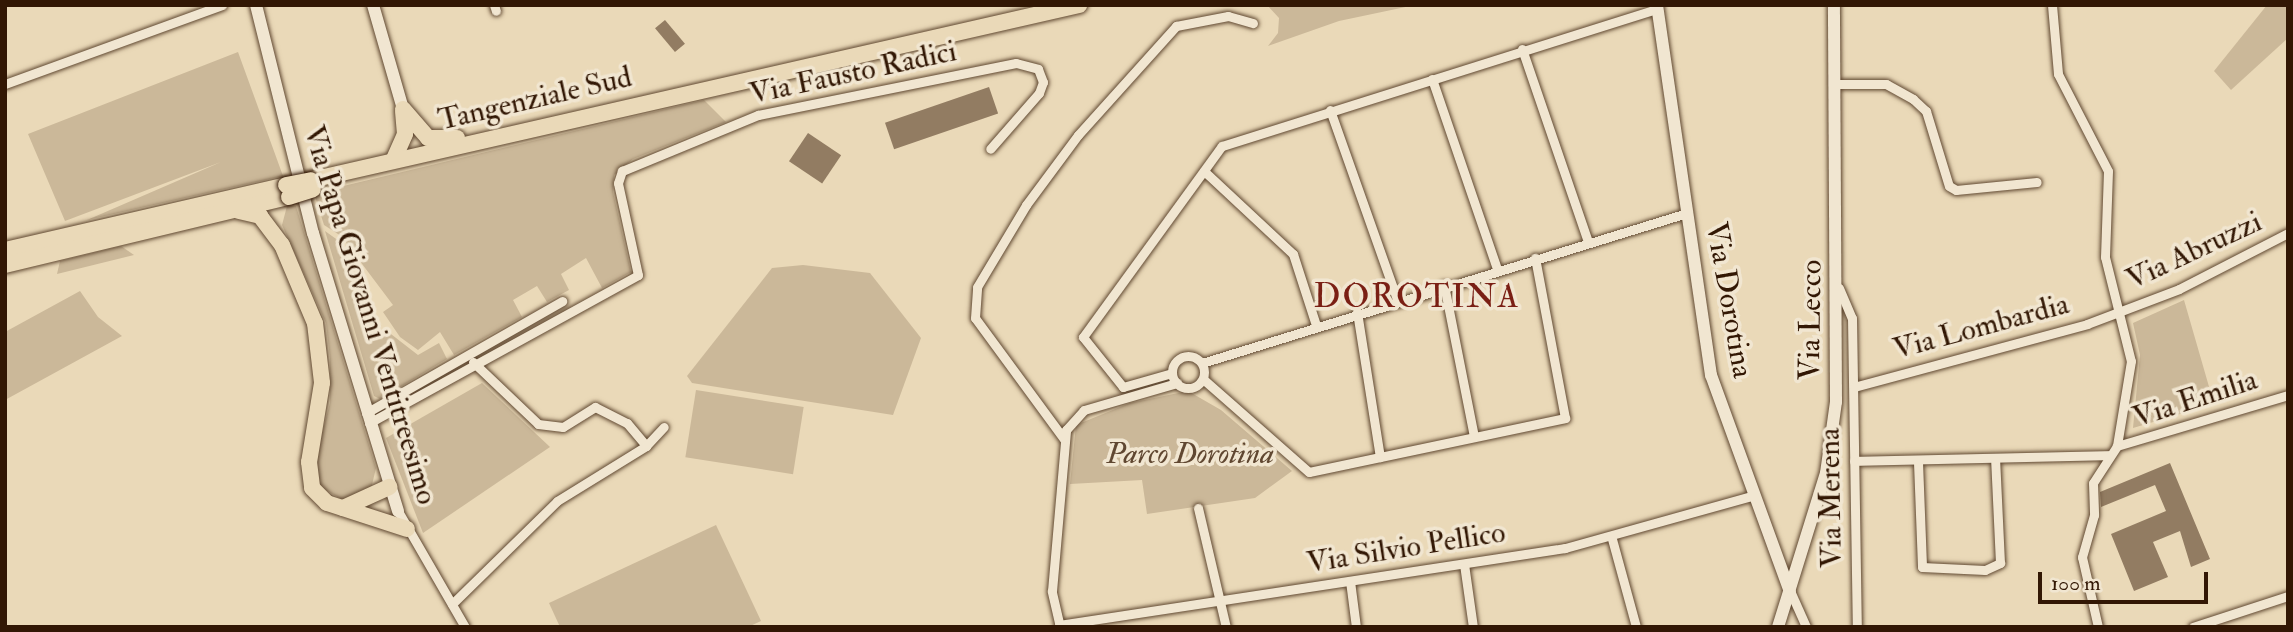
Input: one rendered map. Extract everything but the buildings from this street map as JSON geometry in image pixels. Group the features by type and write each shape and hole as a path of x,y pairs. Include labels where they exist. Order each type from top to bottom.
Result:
{"highway":[{"name":"Tangenziale Sud","path":"5,250 285,194 394,159 460,147 549,123 1079,5"},
{"path":"403,109 421,134 435,140 549,123"},
{"path":"394,159 405,134 403,109"},
{"path":"312,184 460,147"},
{"path":"5,265 239,211 285,194"},
{"path":"282,245 276,220 285,194"},
{"path":"239,211 260,216 282,245 306,294 319,343 321,402 309,477 319,498 407,530"},
{"path":"342,508 389,487"},
{"path":"371,515 398,511"}],"main road":[{"name":"Via Papa Giovanni Ventitreesimo","path":"256,5 367,418 398,511"},
{"path":"373,5 403,109"},
{"name":"Via Lecco","path":"1778,627 1791,593 1826,472 1836,402 1839,288 1834,5"},
{"name":"Via Dorotina","path":"1657,7 1711,375 1791,593"}],"street":[{"path":"5,84 222,5"},
{"path":"2052,5 2058,74 2108,171 2105,257 2131,361 2116,446 2093,484 2094,515 2082,557 2098,627"},
{"path":"1657,7 1230,140 1204,171 1083,337 1123,387 1172,373 1181,357 1202,363 1398,299 1687,213"},
{"path":"1064,439 975,318 977,287 1078,135 1176,26 1228,16 1252,23"},
{"path":"1522,49 1588,242"},
{"name":"Via Fausto Radici","path":"367,418 473,362 548,328 638,275 618,183 622,171 758,115 1016,63 1038,69 1043,82 1039,93 990,149"},
{"path":"1432,79 1497,269"},
{"path":"1836,84 1886,84 1913,99 1926,111 1949,186 1956,190 2037,182"},
{"path":"1330,110 1398,299"},
{"path":"1204,171 1293,254 1316,325"},
{"name":"Via Abruzzi","path":"2120,312 2179,289 2288,233"},
{"path":"1202,363 1203,379 1310,472 1565,418 1535,258"},
{"path":"1444,285 1474,437"},
{"name":"Via Merena","path":"1839,288 1852,318 1857,627"},
{"path":"367,418 562,301"},
{"path":"1357,312 1380,457"},
{"name":"Via Lombardia","path":"1854,387 2120,312"},
{"path":"473,362 538,424 563,427 594,407 627,423 646,446"},
{"path":"1172,373 1177,383"},
{"path":"1059,626 1052,591 1064,439 1069,424 1084,410 1177,383 1192,388 1203,379"},
{"name":"Via Emilia","path":"2116,446 2288,395"},
{"path":"452,604 557,502 646,446 664,427"},
{"path":"1854,461 1918,462 2110,455"},
{"path":"1918,462 1922,567 1985,570 2000,563 1995,458"},
{"name":"Via Silvio Pellico","path":"1059,626 1464,564 1612,538 1755,495"},
{"path":"1198,508 1226,627"},
{"name":"Via Papa Giovanni Ventitreesimo","path":"398,511 465,627"},
{"path":"1612,538 1636,627"},
{"path":"1464,564 1473,627"},
{"path":"1350,581 1356,627"},
{"name":"Via Merena","path":"1791,593 1806,627"},
{"path":"2193,627 2288,596"}],"green space":[{"path":"1267,5 1415,5 1339,21 1268,46 1278,33 1279,18"},
{"path":"2267,5 2288,5 2288,38 2231,90 2214,71"},
{"path":"238,52 283,176 87,220 221,162 65,221 28,134"},
{"path":"704,100 726,122 633,159 614,175 613,192 631,272 602,288 586,258 561,274 569,290 547,302 537,286 513,300 522,317 454,355 440,332 418,350 400,337 383,312 393,305 341,236 324,225 314,193"},
{"path":"287,206 296,206 376,468 371,489 346,502 319,486 314,463 330,403 330,358 326,323 282,225"},
{"path":"325,231 339,241 371,294 364,297 371,308 367,311 381,335 387,331 418,355 439,343 447,359 380,399 374,396"},
{"path":"121,246 134,255 57,274 60,261"},
{"path":"803,265 870,273 921,338 893,415 692,383 687,376 772,268"},
{"path":"80,291 98,317 122,336 5,400 5,332"},
{"path":"2184,300 2214,404 2133,428 2140,355 2133,323"},
{"path":"482,383 550,447 423,533 386,438"},
{"path":"696,390 804,407 793,474 685,457"},
{"name":"Parco Dorotina","path":"1188,391 1221,410 1292,471 1255,498 1147,514 1142,480 1070,484 1076,425 1130,403"},
{"path":"716,525 761,621 748,627 560,627 549,603"}],"district":[{"name":"DOROTINA","path":"1417,297"}]}
